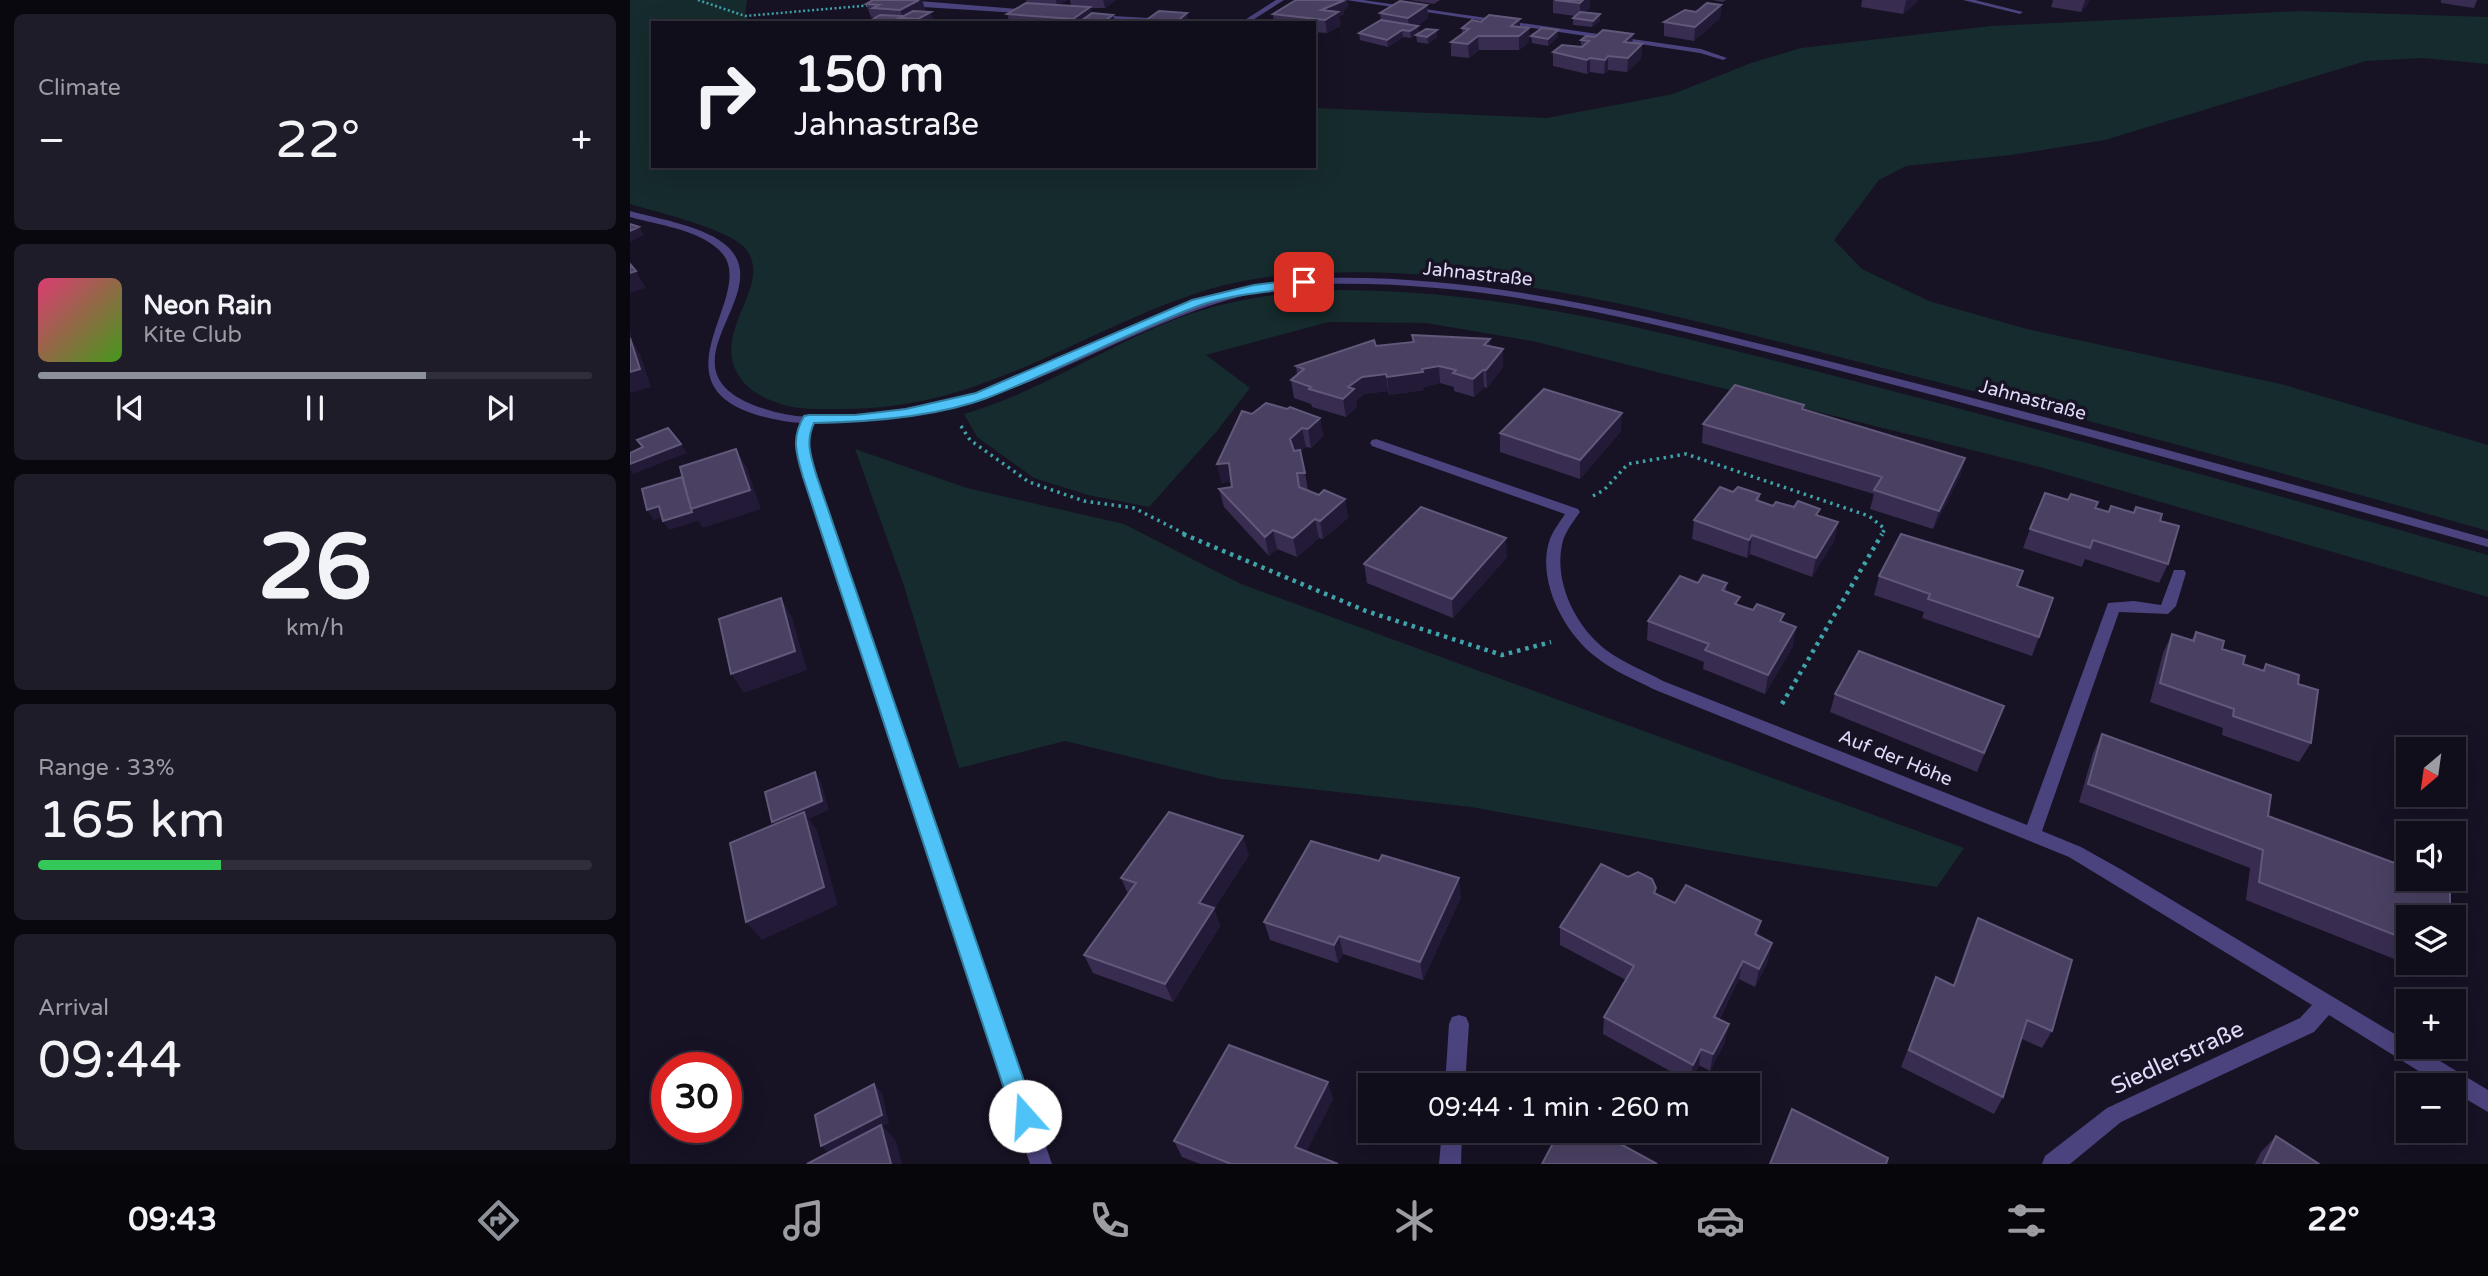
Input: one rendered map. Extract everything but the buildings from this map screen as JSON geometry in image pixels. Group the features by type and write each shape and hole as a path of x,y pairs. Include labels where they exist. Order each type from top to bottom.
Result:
{"street":[{"path":"1248,21 1281,0"},
{"path":"1349,0 1701,51 1723,58"},
{"path":"1966,0 2020,12"},
{"path":"909,1 923,5 1048,13"},
{"path":"1090,16 1169,21"},
{"name":"Jahnastraße","path":"630,214 700,236 731,254 736,263 736,284 712,339 708,370 719,388 740,404 769,415 809,419 855,419 947,405 1008,385 1171,312 1221,295 1286,283 1322,281 1446,286 1538,297 1666,324 1973,401 2488,543"},
{"path":"809,419 802,433 801,446 810,477 1041,1164"},
{"path":"1376,443 1573,513"},
{"name":"Auf der Höhe","path":"1573,513 1559,533 1554,559 1560,597 1580,634 1600,653 1658,685 2075,852 2488,1102"},
{"path":"2032,834 2113,607 2134,606 2163,610 2169,606 2179,573"},
{"name":"Siedlerstraße","path":"2053,1164 2114,1115 2307,1025 2327,1003"},
{"path":"1456,1073 1459,1024"},
{"path":"1450,1164 1451,1143"}],"path":[{"path":"698,0 745,16 909,1"},
{"path":"947,405 970,440 1029,482 1084,501 1134,508 1189,537 1366,611 1502,655 1580,634"},
{"path":"1573,513 1604,490 1628,464 1686,454 1869,516 1885,530 1766,728"}],"green space":[{"path":"630,0 747,0 745,16 750,21 651,21 651,168 1316,168 1316,108 1547,118 1673,94 1751,63 1801,48 1991,26 2300,11 2488,17 2488,64 2422,58 2366,61 2105,140 2011,155 1906,166 1879,180 1834,240 1862,269 1929,301 2027,329 2281,384 2488,445 2488,531 2086,420 1650,310 1519,285 1453,277 1320,273 1243,281 1212,288 1152,310 1026,366 940,397 894,406 844,409 792,407 770,400 749,387 739,376 732,359 736,326 753,278 753,263 746,249 709,228 630,204"},
{"path":"1343,290 1409,292 1474,299 1602,320 1728,349 2013,423 2488,555 2488,597 2040,467 1532,341 1426,323 1329,322 1206,355 1250,388 1217,431 1149,507 1088,495 1034,478 977,437 964,414 1022,392 1161,325 1190,314 1266,296"},
{"path":"855,449 967,488 1124,524 1241,584 1964,848 1937,887 1708,850 1471,807 1221,779 1065,741 959,768 904,586"}],"route":[{"path":"1025,1116 810,477 801,446 802,433 809,419 855,419 906,413 981,396 1196,303 1254,288 1304,282"}]}
